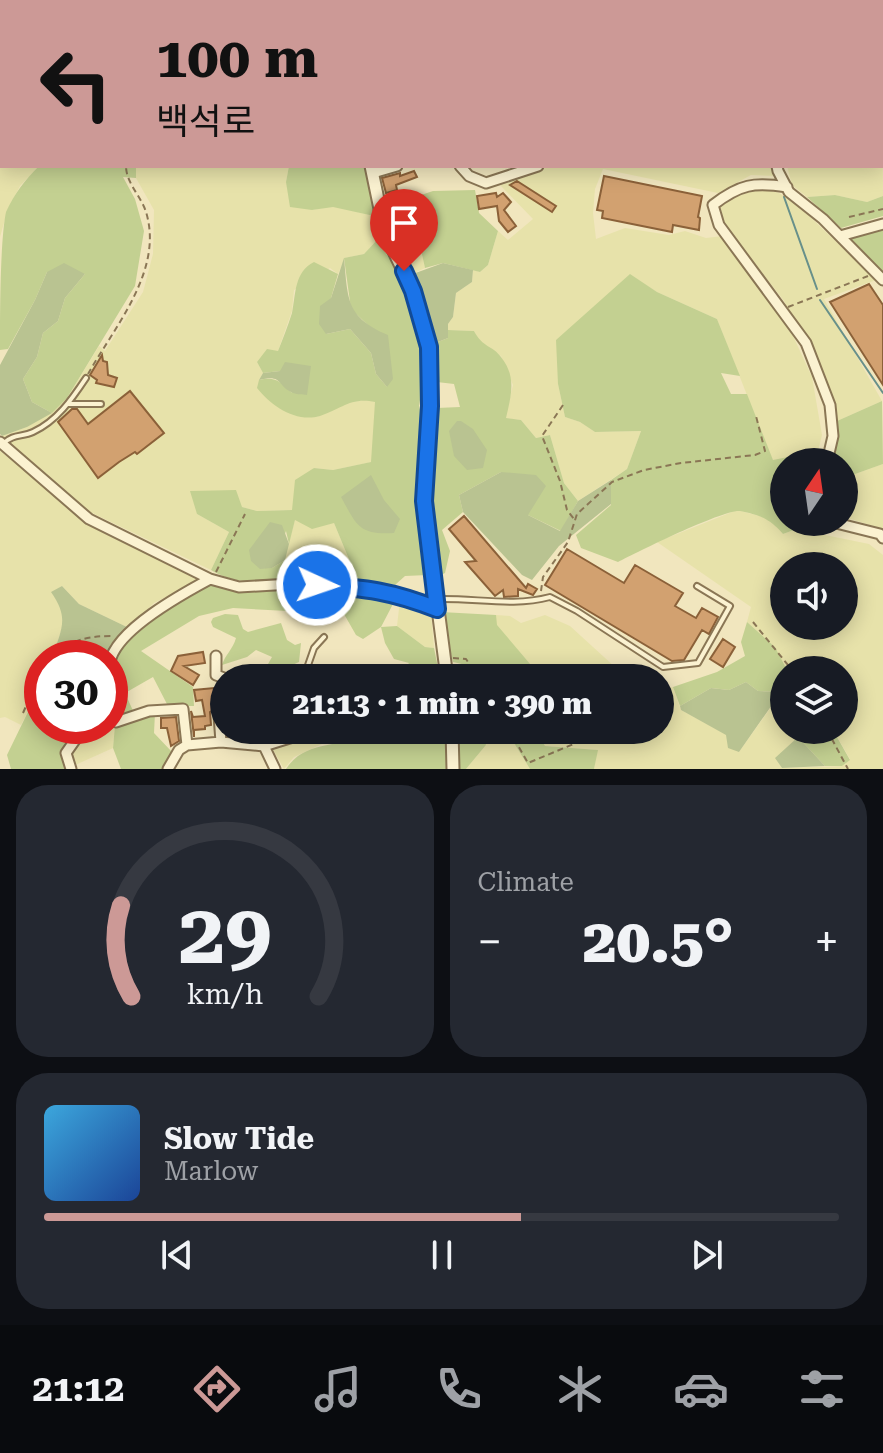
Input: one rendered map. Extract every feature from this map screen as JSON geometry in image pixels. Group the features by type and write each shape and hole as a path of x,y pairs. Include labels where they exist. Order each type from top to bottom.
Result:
{"street":[{"path":"462,168 469,176 486,183 532,168"},
{"path":"778,168 787,187 880,276"},
{"path":"372,169 385,233 413,291 429,347 430,406 424,501 445,664"},
{"path":"787,187 760,183 729,193 713,205 719,225 806,343 830,405 833,436 830,448"},
{"path":"840,236 883,224"},
{"path":"1,444 89,519 210,579 239,587 291,584 370,588 436,604"},
{"path":"858,528 880,534 883,538"},
{"path":"124,640 161,607 210,579"},
{"path":"216,656 216,664"},
{"path":"128,718 149,711 183,709 187,745"},
{"path":"168,769 179,750 187,745 210,743"},
{"path":"71,769 66,753 72,744"},
{"path":"242,744 270,744"},
{"path":"452,744 453,769"},
{"path":"264,746 275,769"}],"lane":[{"path":"1,444 10,437 33,433 69,404 86,378"},
{"path":"69,404 101,404"},
{"path":"436,604 460,599 494,604 550,597 663,667 698,663 730,606 697,586"},
{"path":"308,664 314,648 324,637"}],"path":[{"path":"86,378 140,286 146,264 149,237 146,212 126,174 126,168"},
{"path":"849,217 883,209"},
{"path":"783,309 880,276"},
{"path":"563,405 542,436 560,481 567,510 575,520"},
{"path":"540,600 543,577 568,542 577,514 612,482 644,470 755,455 765,451 756,416"},
{"path":"210,579 219,569 227,546 245,514"},
{"path":"753,622 781,656"},
{"path":"78,640 111,636 113,640"},
{"path":"444,659 466,659 469,664"},
{"path":"517,744 528,763 574,744"},
{"path":"835,744 848,769"}],"shaded area":[{"path":"0,168 37,168 20,186 8,209 0,237"},
{"path":"136,168 289,168 286,182 312,210 333,206 374,216 377,240 364,254 345,258 338,274 330,268 294,290 292,311 278,351 257,362 263,373 259,380 317,417 344,403 376,402 372,462 333,470 314,468 293,510 257,511 242,507 197,514 229,532 211,570 90,512 2,436 27,427 67,398 99,346 105,351 143,292 153,254 154,210 136,178"},
{"path":"539,168 775,168 777,176 751,175 718,193 603,169 595,189 593,213 596,239 625,228 669,235 685,231 706,238 723,236 728,248 787,323 812,377 822,435 819,448 770,448 770,453 717,319 657,292 629,275 558,384 565,417 595,432 641,431 627,469 578,501 564,483 550,435 536,438 521,420 505,418 513,385 501,356 480,343 474,331 448,330 456,293 472,282 473,270 480,272 488,265 498,231 508,240 533,219 500,185"},
{"path":"788,168 883,168 883,196 867,202 835,195 807,197 792,185"},
{"path":"762,188 779,193 801,208 876,280 824,299 882,401 837,421 784,301 725,225 720,207 730,199"},
{"path":"419,220 419,241 425,268 410,275 387,221"},
{"path":"0,451 99,530 199,580 154,603 129,628 79,604 62,586 52,593 63,608 64,622 58,640 24,640 24,719 21,725 5,717 0,718"},
{"path":"883,464 883,529 858,521 858,473"},
{"path":"737,510 770,519 770,536 830,536 869,544 883,555 883,769 594,769 597,750 545,746 674,744 674,690 681,710 727,735 739,752 770,709 770,744 791,744 776,758 782,768 842,766 850,759 841,744 858,744 858,656 780,656 775,647 747,622 751,607 657,542"},
{"path":"295,520 334,523 358,581 279,579"},
{"path":"400,600 431,614 434,648 425,647 397,626"},
{"path":"496,615 510,616 521,623 545,615 570,626 612,664 530,664 496,625"},
{"path":"77,744 113,744 113,748 73,766 71,752"},
{"path":"322,744 294,757 284,769 271,746"},
{"path":"515,744 530,769 466,769 486,745"}],"green space":[{"path":"37,168 136,168 136,178 123,177 135,199 144,231 135,286 67,398 52,413 32,402 23,379 37,357 43,333 58,321 65,298 85,274 47,272 8,349 0,350 4,225 6,212 20,188"},
{"path":"289,168 366,168 374,216 333,207 312,210 290,207 286,182"},
{"path":"475,190 479,213 498,231 488,265 480,272 443,263 425,268 419,241 421,195 433,191"},
{"path":"835,195 867,202 883,196 883,216 841,228 807,197"},
{"path":"883,229 883,276 849,239"},
{"path":"377,240 393,264 413,312 423,350 419,406 423,421 418,480 428,575 405,576 395,585 358,581 334,523 312,529 295,520 289,544 286,531 272,568 285,560 279,579 244,581 219,575 211,570 229,532 197,514 190,491 236,490 242,507 257,511 292,510 295,480 314,468 333,470 371,462 375,402 352,402 311,418 293,415 269,401 257,388 259,380 273,379 292,393 280,371 263,373 257,362 267,349 278,351 292,313 299,278 314,262 338,274 326,334 350,329 371,353 376,374 387,387 371,328 351,309 344,258 364,254"},
{"path":"344,258 352,306 364,321 388,335 393,379 387,387 376,374 371,353 350,329 326,334 319,324 320,306 331,298"},
{"path":"64,263 85,274 65,298 58,321 43,333 37,357 23,379 32,402 52,413 2,436 0,365 47,272"},
{"path":"443,263 473,270 472,282 456,293 453,317 448,324 448,338 433,344 410,275"},
{"path":"630,274 657,292 717,319 740,376 721,373 731,394 747,394 770,452 770,522 753,514 731,512 618,562 581,548 576,535 611,505 611,480 627,469 641,431 595,432 565,417 558,384 556,340"},
{"path":"448,330 474,331 501,357 511,379 506,418 521,420 536,438 550,435 564,483 578,501 561,531 528,515 501,472 459,495 463,512 442,530 450,551 445,573 437,577 430,490 437,408 460,407 454,384 437,382 433,344 448,338"},
{"path":"285,362 311,366 307,395 293,393 276,380 259,380 263,373 280,371"},
{"path":"882,401 883,464 858,473 858,448 836,448 837,421"},
{"path":"457,421 473,429 487,450 483,468 467,470 454,456 449,431"},
{"path":"501,472 536,475 546,486 528,515 560,531 578,501 611,480 611,504 559,546 532,580 522,575 463,512 459,495"},
{"path":"371,475 384,500 400,519 394,533 373,532 360,527 341,497"},
{"path":"270,522 282,525 289,544 285,560 272,568 260,569 251,561 249,550"},
{"path":"211,582 379,593 400,600 399,605 393,604 381,627 363,639 356,635 344,614 233,608 199,616 141,651 193,687 194,706 168,706 153,677 128,691 128,640 157,614"},
{"path":"62,586 79,604 129,628 116,640 58,640 62,617 51,592"},
{"path":"441,612 496,615 497,625 530,664 462,664 453,662"},
{"path":"225,614 238,615 243,629 248,632 281,623 287,640 295,645 301,643 299,662 268,664 272,657 256,650 247,657 222,664 236,638 213,627 213,618"},
{"path":"747,622 775,647 780,656 770,656 770,692 758,691 746,682 729,690 711,688 680,706 674,687 717,672 745,656 741,642"},
{"path":"397,626 425,647 434,648 437,664 408,664 394,659 381,627"},
{"path":"746,682 758,691 770,692 770,708 739,752 728,748 726,735 681,710 680,706 711,688 729,690"},
{"path":"128,700 134,713 128,715"},
{"path":"155,713 154,733 172,752 163,769 121,769 113,744 128,744 128,721"},
{"path":"24,720 24,744 66,744 62,750 69,769 11,769 7,755"},
{"path":"331,744 446,744 447,769 286,769 294,759 314,748"},
{"path":"458,744 486,744 466,769 457,769"},
{"path":"515,744 598,750 594,769 530,769"},
{"path":"790,744 805,744 825,766 782,768 775,758"},
{"path":"805,744 841,744 850,760 842,766 825,766"}],"building":[{"path":"414,171 417,177 396,185 397,190 386,193 382,178"},
{"path":"604,176 702,196 699,230 673,225 672,232 602,218 603,211 597,210"},
{"path":"517,181 556,206 552,212 510,185"},
{"path":"496,193 497,197 503,193 511,202 504,210 516,226 508,232 499,221 497,206 479,209 477,196"},
{"path":"869,284 883,305 883,385 830,302"},
{"path":"102,355 103,361 107,362 108,375 117,378 114,387 96,383 97,380 90,375"},
{"path":"130,391 164,433 98,478 58,422 72,409 77,409 88,424"},
{"path":"464,516 526,588 528,584 537,589 533,595 518,589 518,596 504,597 503,590 495,596 465,562 476,561 449,529"},
{"path":"567,549 624,583 635,565 683,593 675,606 696,618 702,608 718,617 709,634 702,630 684,660 672,661 545,585"},
{"path":"723,639 735,647 723,667 710,659"},
{"path":"203,652 205,663 184,666 199,675 193,685 171,671 178,656"},
{"path":"210,688 210,725 194,730 194,737 191,711 193,717 205,716 202,700 196,701 194,690"},
{"path":"176,717 179,741 171,746 167,728 161,728 161,718"}],"waterway":[{"path":"784,197 817,289"},
{"path":"820,300 883,393"}],"route":[{"path":"317,585 370,588 404,596 437,609 424,501 430,406 429,347 404,271"}]}
